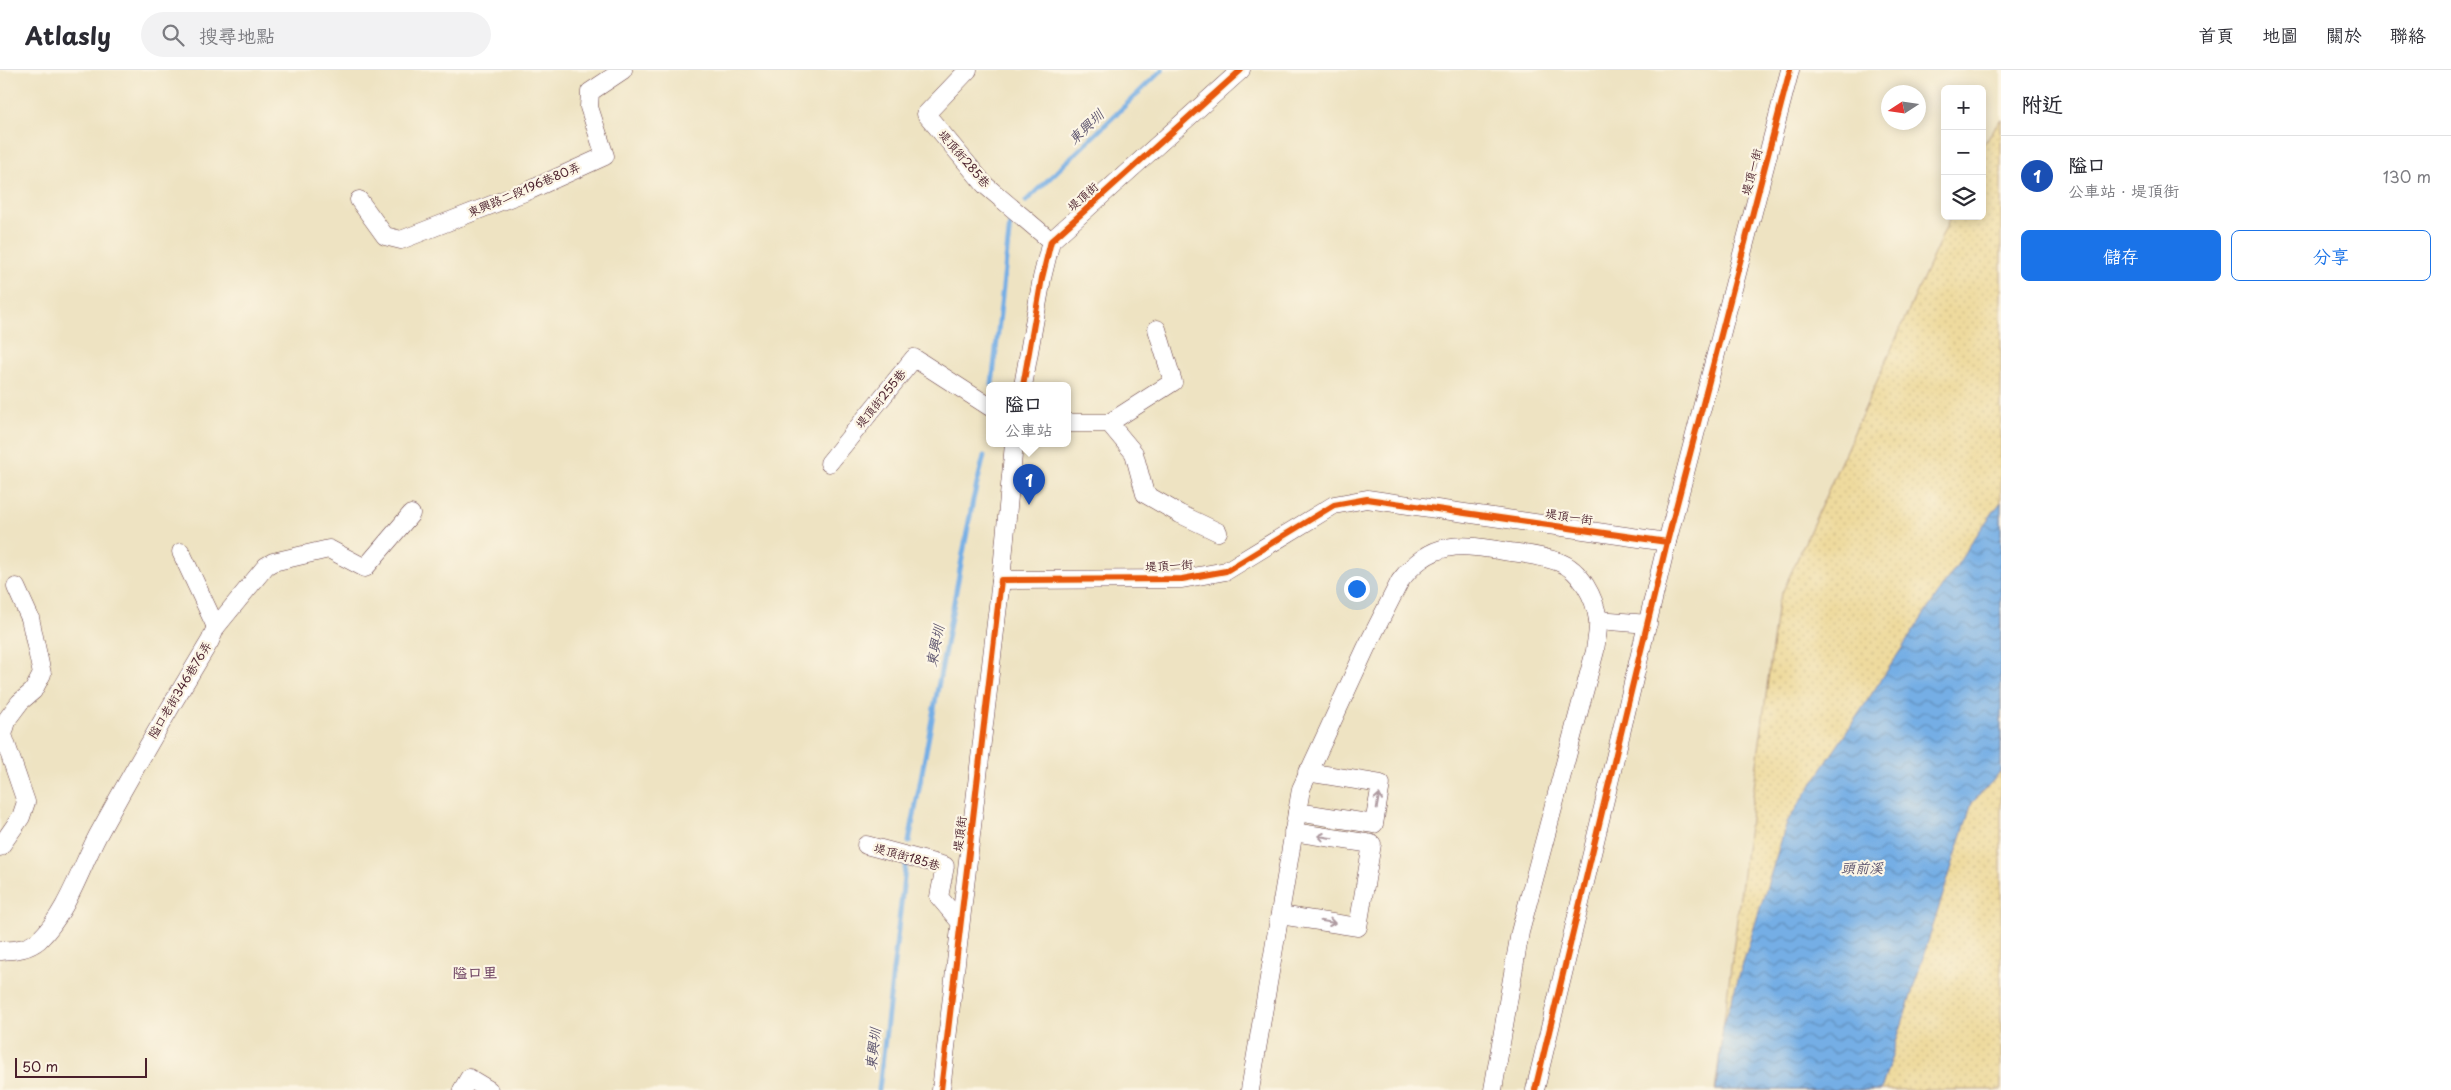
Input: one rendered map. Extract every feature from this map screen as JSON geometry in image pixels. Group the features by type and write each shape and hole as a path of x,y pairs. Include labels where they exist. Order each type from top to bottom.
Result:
{"street":[{"name":"東興路二段196巷80弄","path":"359,200 385,236 401,240 530,190 605,156 589,107 590,92 623,70"},
{"name":"堤頂街285巷","path":"968,70 926,114 985,186 1051,241"},
{"name":"堤頂街","path":"1051,241 1241,70"},
{"name":"堤頂一街","path":"1001,580 1182,579 1226,571 1334,505 1367,499 1667,542 1790,70"},
{"path":"1024,382 1042,278 1051,241"},
{"path":"1071,423 1109,423 1173,382 1157,329"},
{"name":"堤頂街255巷","path":"828,463 914,358 986,404"},
{"path":"1109,423 1134,453 1145,494 1180,514 1218,532"},
{"name":"堤頂街","path":"941,1090 1001,580 1014,447"},
{"name":"隘口老街346巷76弄","path":"0,951 22,950 38,940 58,916 147,745 216,628 266,566 273,562 329,549 365,568 411,514"},
{"path":"1535,1090 1667,542"},
{"path":"1250,1090 1293,832 1301,789 1307,772 1400,581 1421,558 1433,552 1458,545 1541,556 1561,562 1575,571 1585,585 1598,620 1595,650 1520,932 1493,1090"},
{"path":"181,552 216,628"},
{"path":"0,847 21,816 26,802 3,735 8,718 20,702 34,691 42,674 30,618 16,586"},
{"path":"1598,620 1648,624"},
{"path":"1297,812 1374,824 1380,784 1307,772"},
{"path":"1280,915 1358,927 1371,854 1372,844 1293,832"},
{"name":"堤頂街185巷","path":"866,845 945,866 939,897 960,922"},
{"path":"462,1090 469,1078 489,1090"}],"sand":[{"path":"2001,119 2001,1090 1715,1090 1778,602 1949,220 1986,220 1986,140"}],"water":[{"name":"頭前溪","path":"2001,502 2001,772 1972,803 1881,1090 1716,1090 1723,1027 1787,822 1982,527"}],"waterway":[{"name":"東興圳","path":"1026,201 1162,70"},
{"name":"東興圳","path":"992,382 1011,215"},
{"name":"東興圳","path":"909,842 973,500 984,456"},
{"name":"東興圳","path":"879,1090 906,861"}],"cycle path":[{"path":"1024,382 1042,278 1051,241 1241,70"},
{"path":"1535,1090 1667,542 1790,70"},
{"path":"941,1090 1001,580 1182,579 1226,571 1334,505 1367,499 1667,542"}],"place":[{"name":"隘口","path":"1029,505"}],"district":[{"name":"隘口里","path":"475,973"}]}
